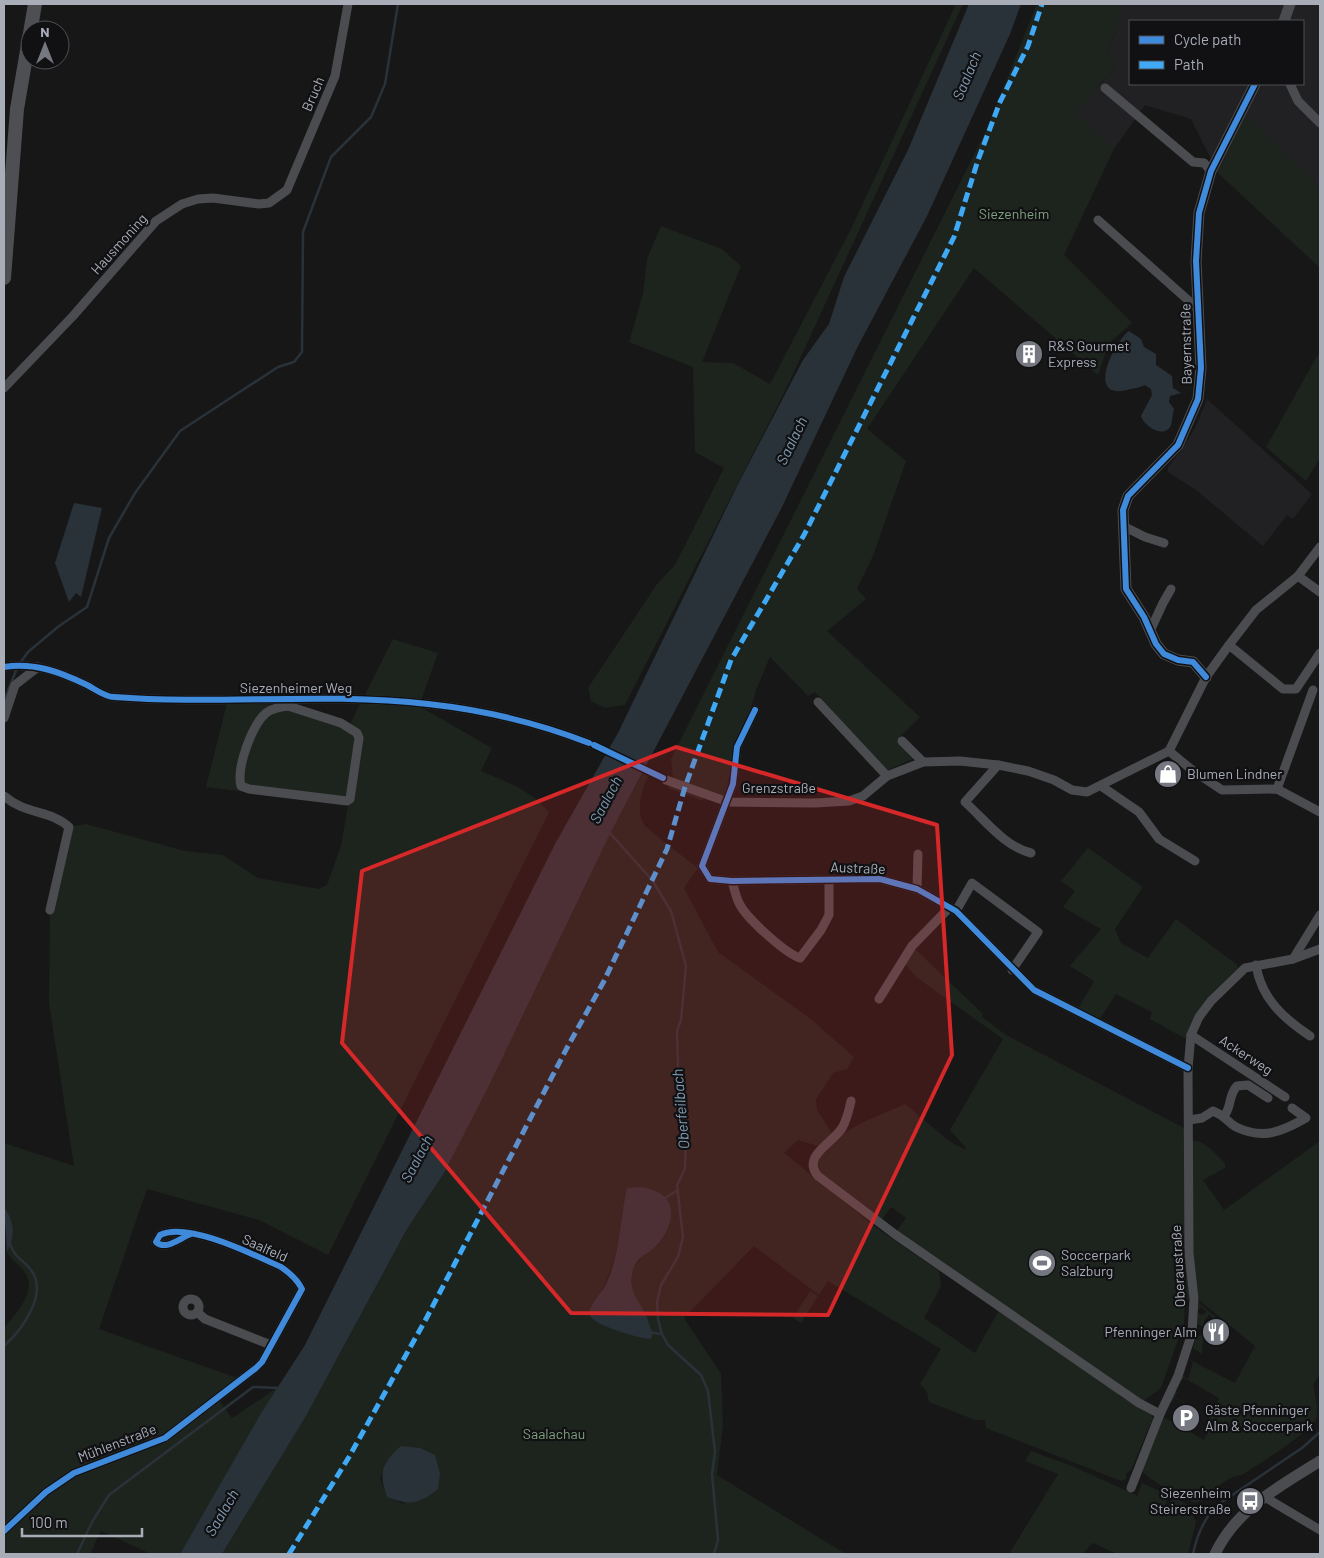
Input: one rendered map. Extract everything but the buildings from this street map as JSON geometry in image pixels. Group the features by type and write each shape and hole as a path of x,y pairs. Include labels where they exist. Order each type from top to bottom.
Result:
{"main road":[{"path":"4,278 17,109 35,4"}],"street":[{"name":"Bruch","path":"287,190 335,76 348,4"},
{"path":"1284,20 1290,4"},
{"name":"Bayernstraße","path":"1150,632 1126,589 1123,510 1128,496 1178,445 1193,412 1199,392 1201,368 1197,230 1203,196 1211,171 1254,85"},
{"path":"1290,85 1298,101 1320,123"},
{"path":"1105,88 1193,162 1204,163 1211,171"},
{"name":"Hausmoning","path":"4,388 73,316 156,221 182,204 198,199 212,198 260,204 270,203 287,190"},
{"name":"Bayernstraße","path":"1098,220 1198,310"},
{"path":"1125,527 1145,537 1164,543"},
{"path":"1320,547 1298,576 1256,610 1229,645 1206,677 1168,751 1222,790 1277,789 1320,812"},
{"path":"1298,576 1320,592"},
{"path":"1171,589 1150,632 1164,654 1178,660 1193,662 1206,677"},
{"path":"1229,645 1283,689 1290,690 1296,689 1320,654"},
{"name":"Siezenheimer Weg","path":"4,667 22,665 38,667 67,676 111,697 211,701 373,700 428,704 553,729 589,743"},
{"path":"4,718 15,685 38,667"},
{"path":"1277,789 1313,690"},
{"path":"258,700 264,715"},
{"path":"818,702 887,776"},
{"path":"293,707 341,723 355,730 359,738 350,799 344,802 249,789 242,786 242,769 247,747 252,734 264,715 274,708 293,707"},
{"name":"Austraße","path":"755,710 737,747 733,784 728,802 702,866 710,879 732,881 880,880 917,889 952,910 1034,990 1188,1068"},
{"path":"902,741 923,762"},
{"name":"Grenzstraße","path":"666,780 728,802 815,803 850,801 862,796 887,776 923,762 960,761 998,765 1042,775 1080,792 1094,790 1123,772 1168,751"},
{"path":"998,765 965,802 1011,844 1031,853"},
{"path":"1101,786 1139,812 1158,839 1194,861"},
{"path":"4,796 23,809 60,820 69,827 50,910"},
{"path":"917,889 918,854"},
{"path":"732,881 739,904 748,916 760,928 800,958 804,956 829,916 829,880"},
{"path":"879,999 912,946 952,910 972,883 1038,932 1012,970"},
{"path":"1293,959 1320,915"},
{"path":"1188,1068 1191,1035 1199,1017 1211,1001 1245,968 1293,959 1320,949"},
{"path":"1256,965 1258,980 1268,1000 1291,1023 1310,1036"},
{"name":"Ackerweg","path":"1191,1035 1285,1097"},
{"name":"Oberaustraße","path":"1131,1488 1186,1353 1194,1311 1189,1253 1188,1068"},
{"path":"1224,1116 1228,1111 1232,1091 1237,1086 1248,1086 1268,1098"},
{"path":"851,1101 841,1129 820,1150 813,1161 814,1172 896,1235 1139,1403 1160,1414"},
{"path":"1189,1120 1202,1118 1213,1111 1224,1116 1233,1126 1254,1134 1282,1132 1306,1118 1292,1108"},
{"name":"Saalfeld","path":"190,1234 235,1248 281,1267 294,1276 302,1289 262,1362 240,1379"},
{"path":"197,1312 205,1319 271,1345"},
{"name":"Mühlenstraße","path":"4,1531 46,1492 67,1478 92,1465 165,1438 240,1379"},
{"path":"1215,1554 1228,1531 1240,1516 1263,1496 1320,1461"},
{"path":"1263,1496 1320,1530"}],"highlighted area":[{"path":"676,747 937,825 952,1055 828,1315 571,1313 342,1043 362,871"}],"shaded area":[{"path":"1119,4 1320,4 1320,188 1245,115 1218,173 1191,119 1145,105 1114,149 1075,113 1115,67 1108,49 1116,32"},
{"path":"1207,399 1312,494 1293,519 1287,515 1263,546 1196,490 1168,472 1168,467 1196,426"}],"green space":[{"path":"956,4 963,4 787,387 625,705 605,708 591,701 588,688 657,584 675,565 724,468 695,452 693,367 629,342 643,294 647,259 661,226 722,249 741,266 702,362 733,363 770,384 850,231"},
{"name":"Siezenheim","path":"1037,4 1121,5 1116,32 1108,49 1115,67 1075,113 1114,149 1064,255 1132,323 1109,343 1098,375 974,268 867,429 906,461 873,556 857,589 866,599 827,631 920,717 897,740 915,758 886,771 815,692 808,696 770,657 756,690 746,725 735,745 725,796 708,790 703,801 668,788 673,779 671,759 986,131"},
{"path":"1245,114 1320,188 1320,268 1218,173"},
{"path":"1320,351 1320,458 1306,481 1266,447"},
{"path":"393,639 438,653 419,706 492,748 481,771 526,792 549,812 328,1255 259,1220 147,1189 99,1329 240,1379 217,1398 232,1418 277,1388 180,1554 151,1554 101,1531 90,1554 4,1554 4,1328 20,1308 28,1293 29,1285 28,1277 7,1252 12,1230 10,1218 4,1207 4,1143 74,1166 49,1003 50,910 69,827 86,824 185,851 223,855 258,878 319,889 327,885 341,846 348,805 206,787 227,703 285,705 349,726"},
{"name":"Saalachau","path":"643,772 649,775 641,799 641,818 646,827 698,868 684,888 718,952 812,1020 854,1057 847,1069 833,1073 816,1099 817,1110 833,1135 821,1147 798,1140 784,1153 878,1229 939,1271 941,1286 924,1318 975,1353 999,1310 1119,1392 1119,1396 1151,1413 1153,1418 1131,1470 1126,1474 1126,1479 1121,1481 986,1428 985,1420 975,1420 929,1402 927,1392 920,1384 941,1349 828,1281 819,1295 754,1246 684,1318 721,1374 723,1424 717,1475 846,1554 222,1554 306,1416 407,1229 444,1173 487,1090 610,834","holes":["622,1210 671,1210 664,1235 657,1246 646,1252 634,1267 632,1276 631,1289 652,1331 601,1292 616,1252","387,1459 404,1504 387,1497 380,1479"]},
{"path":"1088,848 1143,887 1115,929 1121,943 1148,958 1176,919 1237,965 1238,968 1201,1009 1186,1039 1150,1019 1152,1012 1116,994 1099,1020 1078,1009 1094,981 1070,966 1101,929 1063,907 1075,891 1061,881"},
{"path":"914,948 983,1014 982,1017 1006,1035 1186,1129 1190,1141 1200,1142 1209,1148 1225,1163 1225,1168 1203,1180 1224,1210 1320,1141 1320,1373 1313,1385 1317,1406 1316,1419 1312,1425 1294,1440 1242,1475 1222,1483 1204,1500 1195,1503 1150,1478 1141,1469 1162,1416 1204,1440 1211,1427 1206,1424 1209,1418 1212,1413 1217,1415 1222,1408 1217,1404 1219,1398 1184,1378 1180,1382 1183,1376 1188,1379 1193,1363 1188,1359 1235,1383 1255,1346 1200,1301 1198,1295 1191,1294 1190,1299 1185,1300 1184,1323 1161,1388 1142,1402 896,1232 906,1218 891,1207 881,1221 819,1174 815,1165 822,1153 842,1134 867,1120 905,1104 949,1141 964,1149 966,1148 950,1130 1003,1039 916,977 904,963"},
{"path":"810,1291 818,1296 801,1323 793,1318"},
{"path":"1199,1303 1230,1329 1227,1333 1213,1320 1210,1314 1204,1320 1204,1327 1197,1324 1198,1313 1202,1315 1207,1312 1201,1307 1198,1310"},
{"path":"1201,1335 1203,1337 1202,1354 1193,1348 1196,1336"},
{"path":"1175,1391 1177,1392 1175,1397 1209,1418 1175,1398 1171,1403 1169,1401"},
{"path":"1031,1451 1072,1466 1136,1495 1136,1498 1142,1483 1169,1495 1163,1510 1166,1510 1173,1496 1194,1509 1193,1516 1196,1522 1188,1554 1117,1554 1093,1543 1082,1554 1009,1554 1058,1474 1025,1461"}],"water":[{"name":"Saalach","path":"969,4 1021,4 1010,34 927,216 858,346 781,509 610,834 487,1090 444,1173 407,1229 306,1416 222,1554 180,1554 263,1410 305,1345 555,844 619,731 738,484 803,360 829,324 844,277 908,150"},
{"path":"1129,331 1141,339 1144,347 1156,354 1156,365 1172,376 1173,388 1181,393 1170,396 1169,402 1174,409 1172,421 1168,429 1164,431 1155,430 1150,427 1141,416 1152,395 1151,389 1145,385 1115,391 1108,387 1105,379 1116,347"},
{"path":"74,503 102,508 81,597 76,593 69,602 55,563"},
{"path":"640,1187 661,1194 667,1200 671,1216 665,1234 654,1248 639,1259 632,1275 633,1291 652,1331 650,1339 607,1327 590,1316 593,1303 605,1286 615,1259 627,1188"},
{"path":"4,1207 13,1229 7,1252"},
{"path":"401,1446 420,1448 435,1455 440,1474 438,1489 425,1498 414,1502 402,1502 387,1497 384,1488 382,1474 386,1463"}],"waterway":[{"path":"20,663 28,652 59,626 87,607 109,538 135,493 180,431 278,367 294,362 302,352 303,232 331,157 371,117 385,84 398,4"},
{"path":"4,701 17,668"},
{"name":"Oberfeilbach","path":"609,832 652,880 671,911 686,966 681,1020 677,1031 679,1099 686,1138 685,1169 677,1185 683,1237 678,1257 661,1285 657,1302 658,1319 662,1334 668,1345 701,1375 708,1391 715,1452 712,1474 718,1540 714,1554"},
{"path":"665,1198 678,1190"},
{"path":"4,1346 25,1322 35,1301 37,1290 36,1280 31,1270 16,1255 10,1243"},
{"path":"649,1332 661,1334"},
{"path":"77,1554 92,1522 109,1495 253,1387 279,1388"},
{"path":"1193,1554 1201,1528 1216,1506 1302,1448 1320,1432"}],"marked path":[{"path":"289,1554 349,1457 426,1319 568,1046 604,981 667,849 685,787 731,660 804,535 954,237 978,160 1000,102 1028,46 1042,4"}],"cycle path":[{"path":"1206,677 1193,662 1178,660 1164,654 1156,644 1144,617 1126,589 1123,510 1128,496 1178,445 1198,399 1201,368 1196,261 1199,213 1211,171 1254,85"},
{"path":"4,667 26,666 47,669 67,676 111,697 193,700 350,699 428,704 490,714 530,723 589,743"},
{"path":"755,710 737,747 733,784 702,866 710,879 732,881 880,879 917,889 956,911 1034,990 1188,1068"},
{"path":"594,745 663,778"},
{"path":"4,1531 46,1492 74,1473 165,1438 262,1362 302,1289 300,1285 293,1276 281,1267 220,1241 186,1232 172,1232 160,1235 156,1242 164,1245 169,1244 191,1234"}],"place":[{"name":"R&S Gourmet Express","path":"1029,354"},
{"name":"Blumen Lindner","path":"1168,774"},
{"name":"Soccerpark Salzburg","path":"1042,1263"},
{"name":"Pfenninger Alm","path":"1216,1332"},
{"name":"Gäste Pfenninger Alm & Soccerpark","path":"1186,1418"},
{"name":"Siezenheim Steirerstraße","path":"1250,1501"}]}
